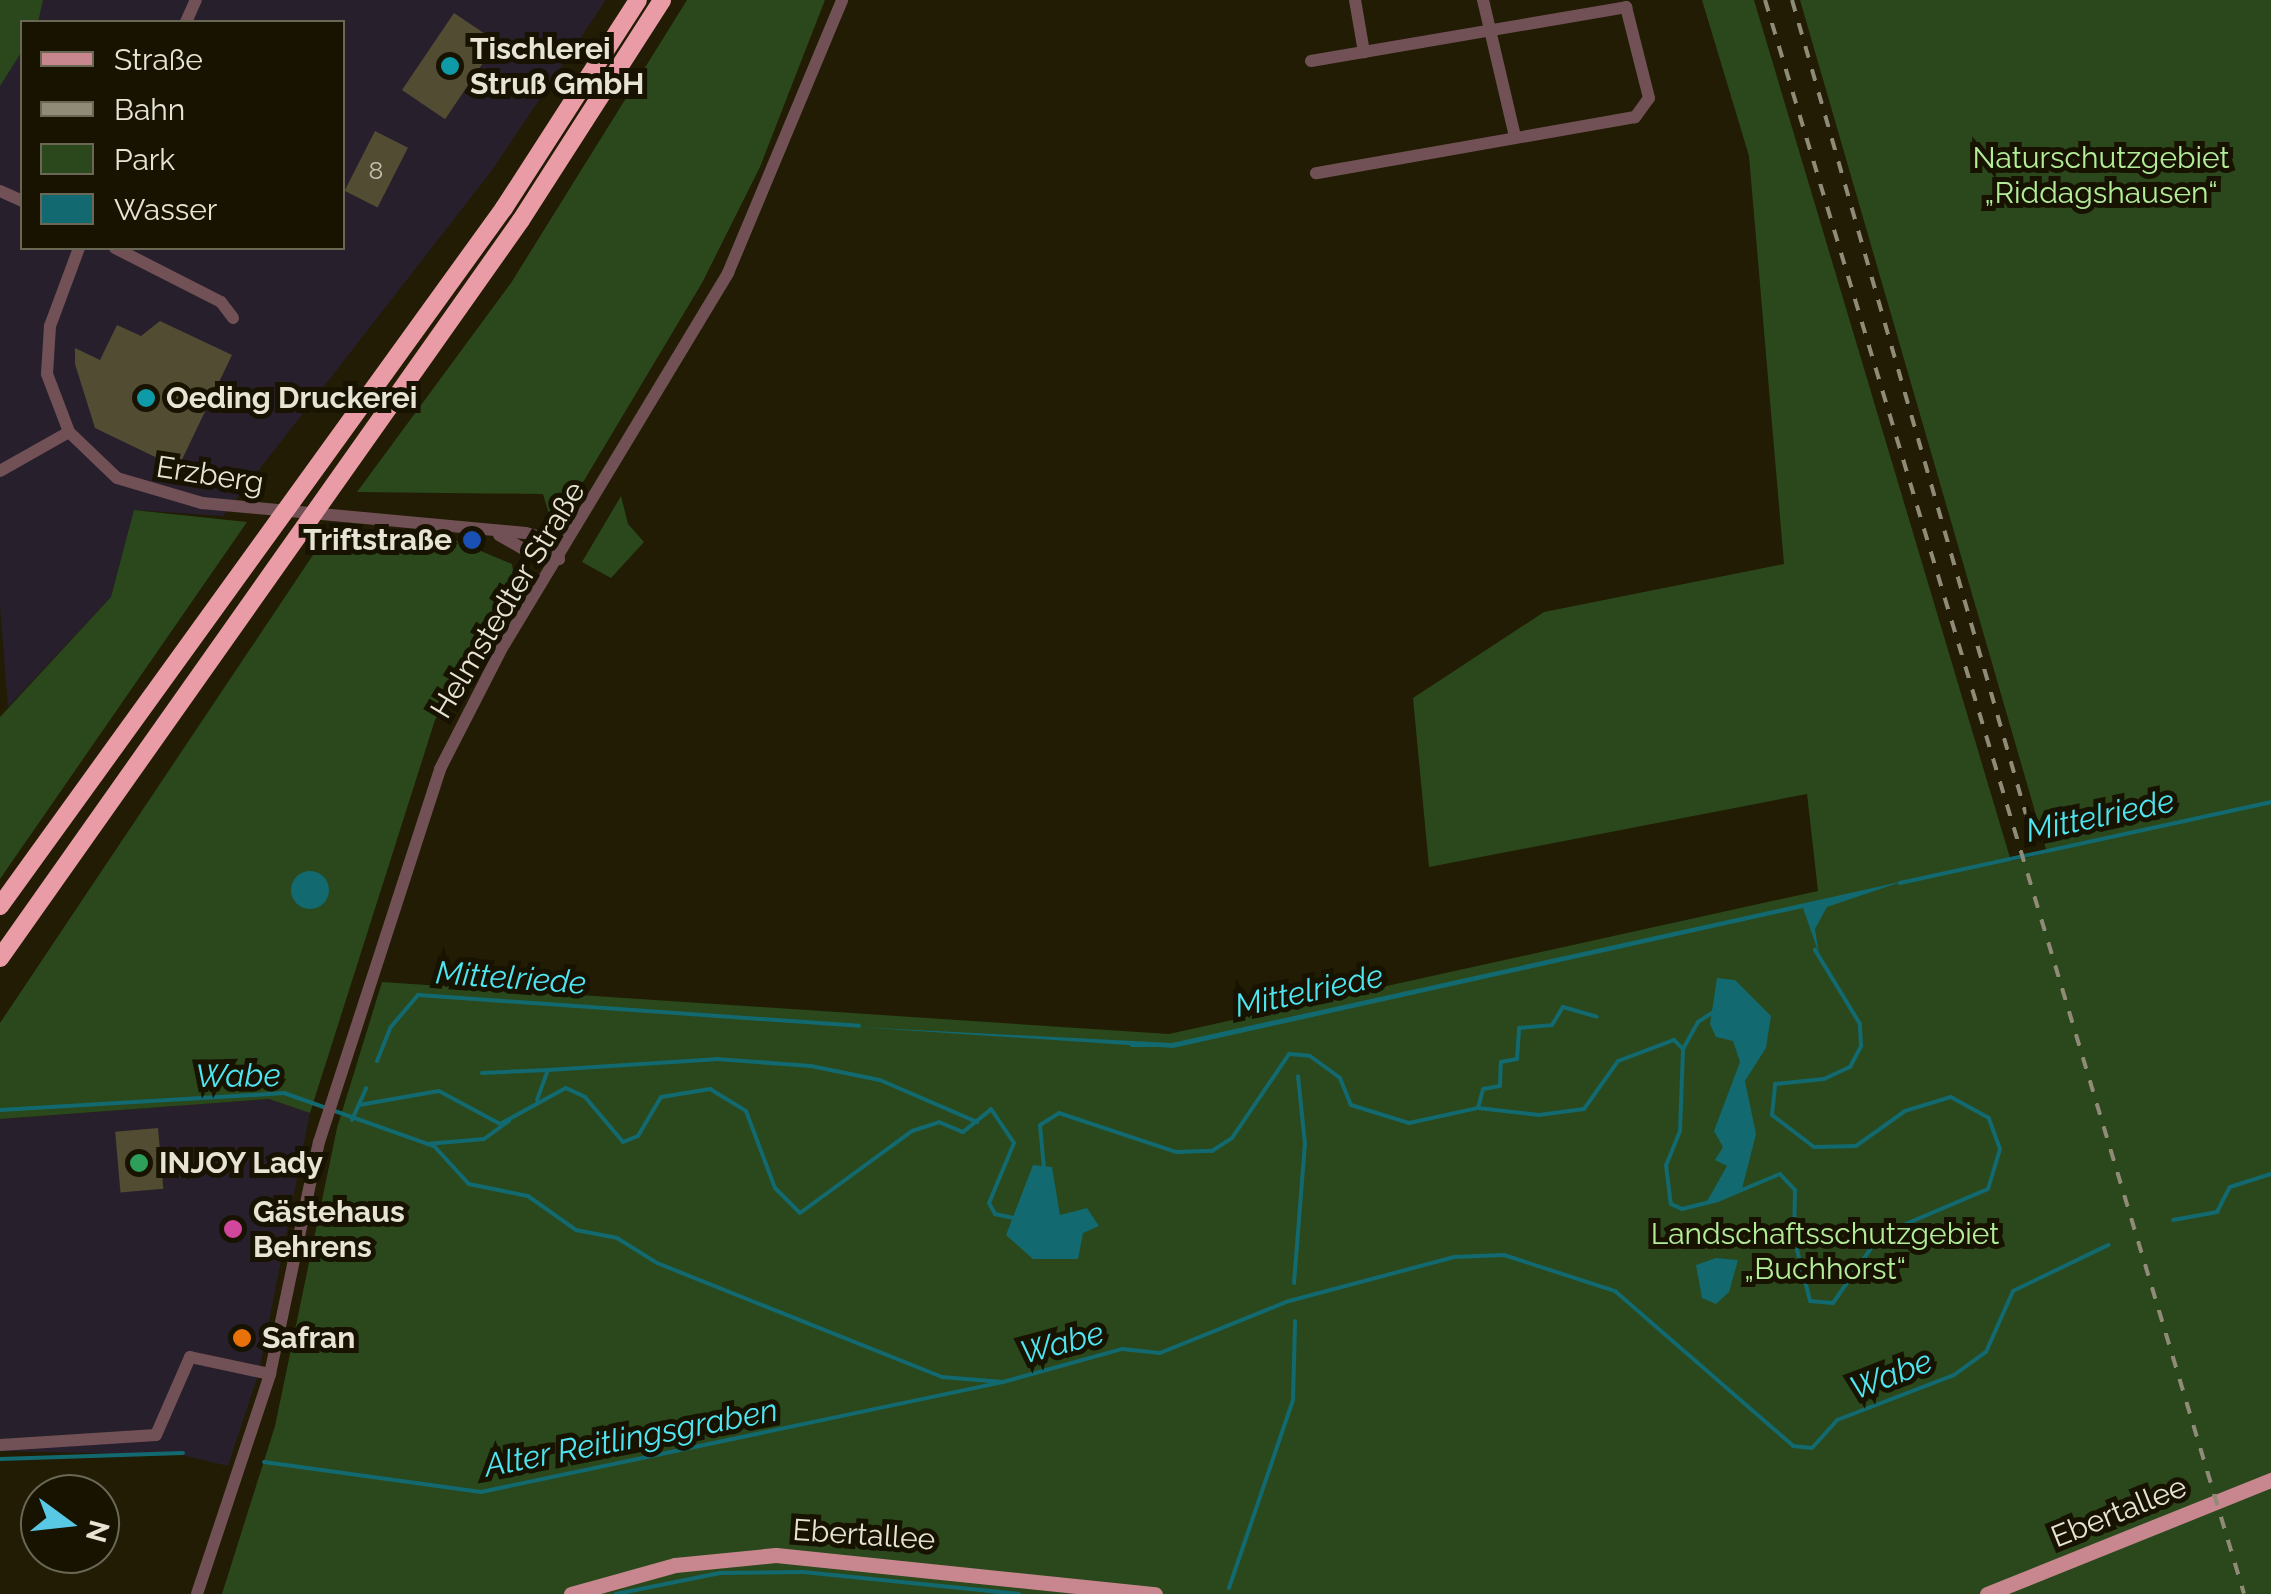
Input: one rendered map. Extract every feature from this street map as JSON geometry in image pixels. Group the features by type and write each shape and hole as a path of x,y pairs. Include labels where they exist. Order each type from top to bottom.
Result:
{"highway":[{"path":"0,906 248,556 504,208 638,0"},
{"path":"0,958 279,555 532,205 662,0"}],"main road":[{"name":"Ebertallee","path":"1987,1594 2271,1480"},
{"name":"Ebertallee","path":"571,1594 675,1565 776,1556 1155,1594"}],"street":[{"name":"Helmstedter Straße","path":"198,1594 270,1374 319,1142 440,769 482,684 728,273 842,0"},
{"path":"1354,0 1364,52"},
{"path":"1483,0 1514,136"},
{"path":"1311,62 1612,7 1633,17 1646,110 1316,173"},
{"name":"Erzberg","path":"77,250 47,355 69,432 116,478 163,496 544,537 559,559"},
{"path":"119,250 222,302 233,318"},
{"path":"0,472 69,432"},
{"name":"Erzberg","path":"497,533 539,558 559,559"},
{"path":"0,1445 156,1435 190,1357 270,1374"}],"shaded area":[{"path":"0,0 606,0 493,169 223,516 135,510 111,597 8,707 0,606"},
{"path":"269,1099 310,1113 259,1372 228,1466 182,1455 0,1451 0,1119"}],"green space":[{"path":"0,0 43,0 38,20 20,20 20,54 0,86"},
{"path":"687,0 825,0 760,167 702,283 567,509 549,514 543,494 357,492 511,283"},
{"name":"Landschaftsschutzgebiet „Buchhorst“","path":"1702,0 1754,0 2011,861 2047,853 1800,0 2271,0 2271,1594 222,1594 275,1426 337,1128 382,982 1169,1034 1818,891 1807,794 1429,867 1413,698 1544,612 1784,564 1749,156"},
{"path":"621,496 628,524 644,542 611,578 582,562"},
{"path":"134,510 247,522 0,879 0,717 111,597"},
{"path":"331,528 457,541 512,564 516,590 435,720 310,1113 269,1099 0,1119 0,1023"}],"water":[{"path":"310,871 323,877 329,890 323,903 310,909 297,903 291,890 297,877"},
{"path":"1904,881 1827,907 1815,929 1819,954 1803,908 1173,1048 857,1027 1172,1043"},
{"path":"1717,978 1735,980 1771,1016 1766,1048 1745,1081 1756,1134 1742,1189 1706,1203 1727,1166 1715,1160 1723,1147 1714,1131 1740,1062 1733,1041 1716,1037 1710,1024"},
{"path":"1033,1165 1052,1167 1060,1215 1087,1208 1099,1226 1083,1233 1078,1259 1033,1259 1006,1235"},
{"path":"1716,1258 1738,1260 1729,1292 1716,1304 1702,1298 1696,1265"}],"building":[{"name":"Tischlerei Struß GmbH","path":"454,13 497,42 445,119 402,90"},
{"path":"375,131 408,148 378,207 345,191"},
{"name":"Oeding Druckerei","path":"160,321 232,355 178,468 95,428 75,364 75,348 100,360 117,325 141,336"},
{"name":"INJOY Lady","path":"158,1128 163,1189 120,1193 115,1132"}],"waterway":[{"name":"Mittelriede","path":"1900,883 2271,802"},
{"path":"1715,1011 1698,1022 1683,1049 1680,1131 1666,1165 1671,1204 1682,1209 1718,1200 1780,1174 1795,1190 1794,1238 1810,1301 1833,1303 1880,1235 1988,1189 2000,1149 1989,1118 1951,1097 1905,1111 1856,1146 1814,1147 1772,1115 1775,1084 1824,1079 1850,1067 1861,1046 1860,1024 1815,950"},
{"name":"Mittelriede","path":"377,1061 390,1028 418,995 859,1026"},
{"path":"1478,1108 1483,1089 1500,1086 1501,1062 1517,1059 1519,1028 1552,1025 1563,1007 1597,1017"},
{"path":"1044,1169 1040,1125 1059,1113 1176,1152 1212,1151 1232,1138 1289,1054 1310,1056 1340,1078 1351,1105 1409,1123 1478,1108 1539,1115 1584,1109 1618,1061 1674,1040 1683,1049"},
{"name":"Mittelriede","path":"1132,1045 1158,1045"},
{"path":"537,1100 548,1070 716,1059 811,1066 880,1080 977,1122"},
{"path":"482,1073 548,1070"},
{"path":"1294,1283 1305,1144 1298,1076"},
{"name":"Mittelriede","path":"352,1120 366,1088"},
{"path":"359,1105 439,1091 500,1124 566,1088 585,1097 623,1142 638,1136 661,1097 710,1089 746,1111 775,1188 800,1213 912,1131 939,1122 963,1132 991,1109 1014,1143 989,1203 995,1214 1014,1218"},
{"name":"Wabe","path":"0,1110 284,1093 434,1146 469,1184 528,1196 576,1230 617,1238 657,1263 942,1377 1003,1382 1122,1349 1160,1353 1289,1301 1454,1257 1504,1255 1615,1291 1793,1446 1812,1448 1837,1420 1954,1375 1986,1352 2013,1291 2108,1245"},
{"path":"427,1144 484,1139 509,1121"},
{"name":"Wabe","path":"2173,1220 2217,1212 2230,1187 2271,1174"},
{"path":"1229,1588 1293,1400 1295,1321"},
{"name":"Alter Reitlingsgraben","path":"264,1462 481,1492 1003,1382"},
{"name":"Alter Reitlingsgraben","path":"0,1459 183,1453"},
{"path":"616,1594 720,1573 803,1572 1019,1594"}],"railway":[{"path":"1765,0 2244,1594"},
{"path":"1792,0 2031,832"}],"place":[{"name":"Tischlerei Struß GmbH","path":"450,66"},
{"name":"Oeding Druckerei","path":"146,398"},
{"name":"Triftstraße","path":"472,540"},
{"name":"INJOY Lady","path":"139,1163"},
{"name":"Gästehaus Behrens","path":"233,1229"},
{"name":"Safran","path":"242,1338"}],"park label":[{"name":"Naturschutzgebiet „Riddagshausen“","path":"2101,175"}]}
